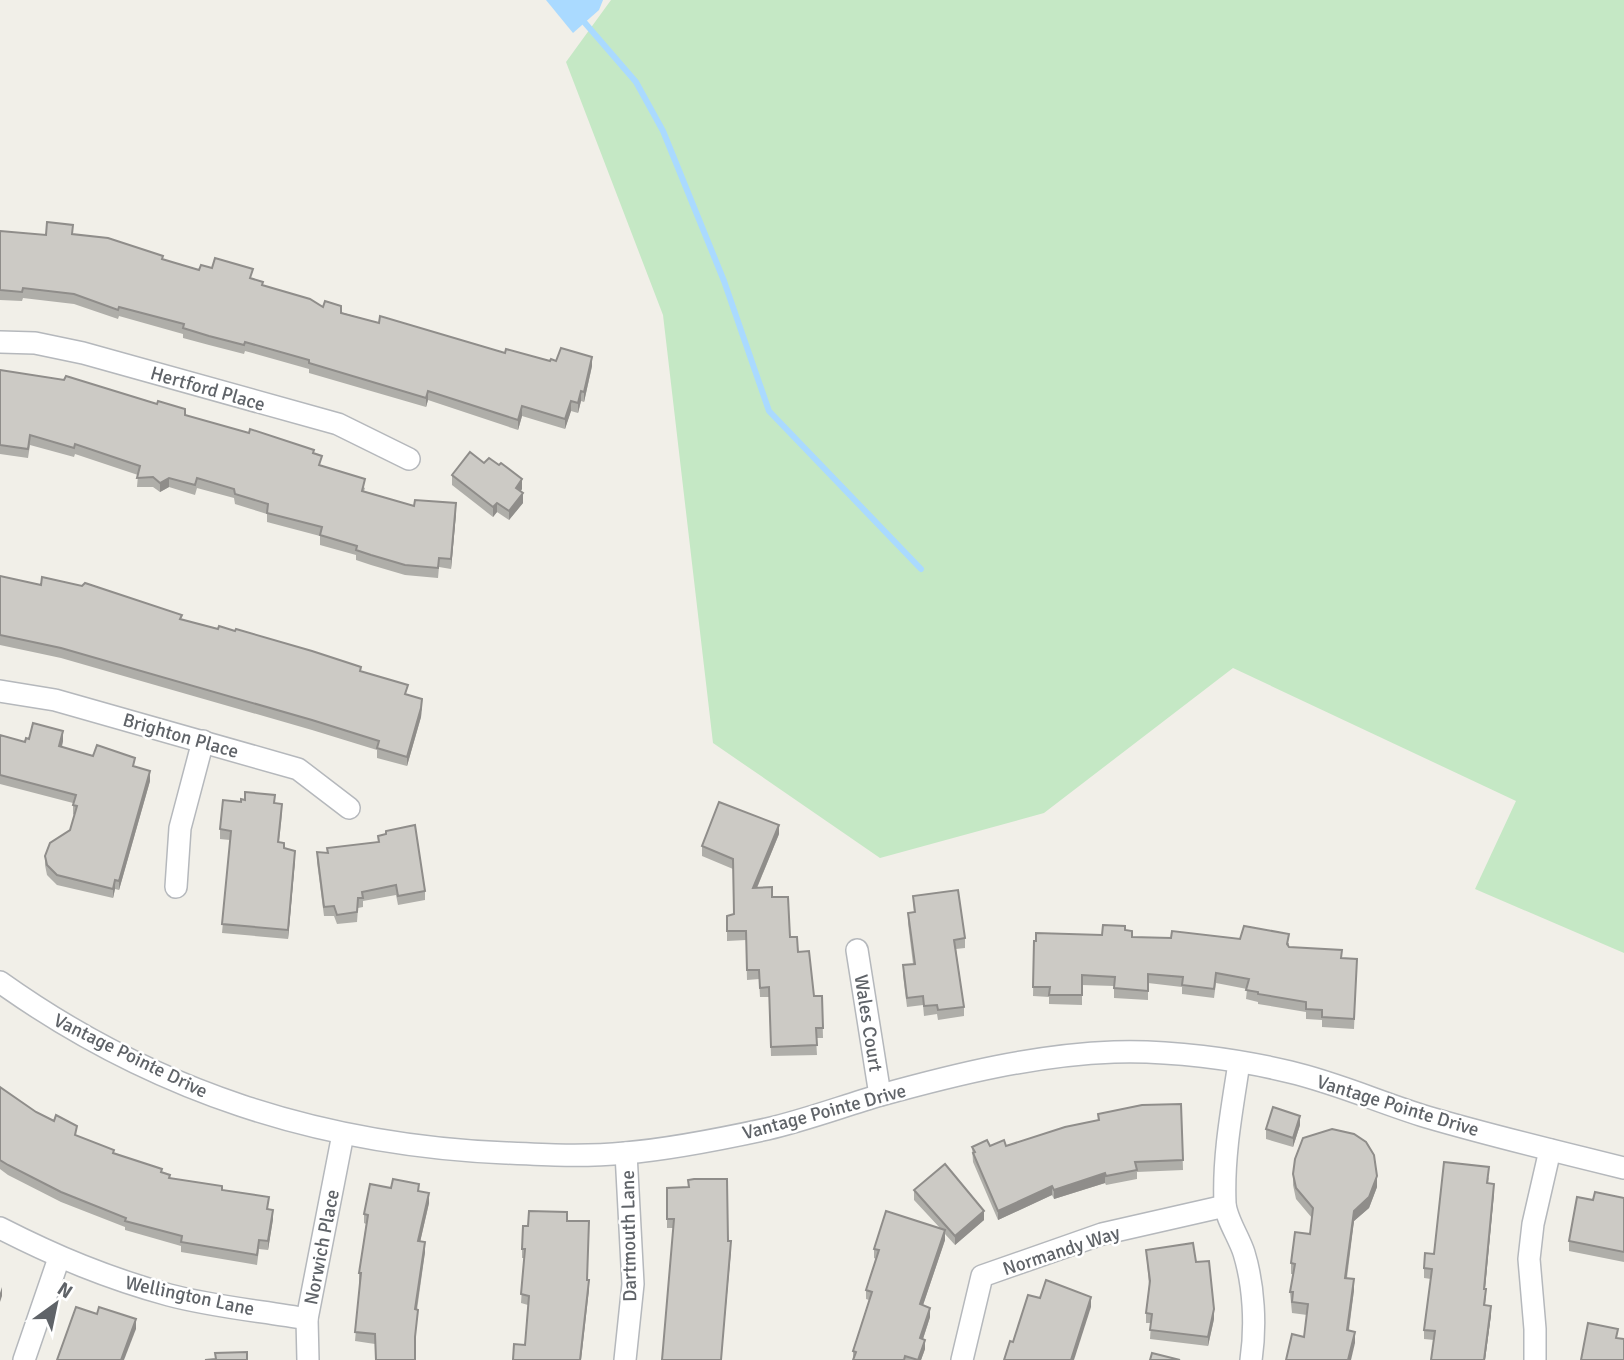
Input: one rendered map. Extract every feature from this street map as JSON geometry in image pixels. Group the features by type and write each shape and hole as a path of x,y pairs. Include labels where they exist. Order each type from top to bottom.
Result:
{"street":[{"name":"Hertford Place","path":"0,342 35,343 83,353 338,424 409,459"},
{"name":"Brighton Place","path":"0,691 55,699 299,769 349,807"},
{"path":"176,887 180,828 203,741"},
{"name":"Wales Court","path":"857,950 880,1095"},
{"name":"Vantage Pointe Drive","path":"0,982 37,1009 96,1042 182,1084 260,1112 343,1135 455,1151 568,1156 626,1153 771,1128 979,1069 1059,1056 1117,1052 1165,1054 1291,1072 1427,1117 1624,1168"},
{"path":"1239,1063 1228,1133 1225,1206 1245,1255 1249,1278 1254,1343 1251,1360"},
{"name":"Norwich Place","path":"308,1360 307,1319 343,1135"},
{"path":"1535,1360 1529,1259 1533,1224 1550,1150"},
{"name":"Dartmouth Lane","path":"625,1360 633,1284 626,1153"},
{"name":"Normandy Way","path":"962,1360 982,1276 1102,1234 1225,1206"},
{"name":"Wellington Lane","path":"0,1228 59,1258 172,1296 307,1319"},
{"path":"24,1360 59,1258"}],"green space":[{"path":"611,0 1624,0 1624,953 1475,889 1516,801 1233,668 1044,813 880,858 713,743 663,315 566,62"}],"water":[{"path":"546,0 603,0 599,10 573,33"}],"building":[{"path":"47,222 73,225 72,234 108,238 199,270 201,265 212,268 215,258 253,269 250,278 263,282 262,285 310,299 323,307 325,301 341,306 341,313 379,323 380,316 505,353 506,349 550,361 556,361 561,348 592,357 584,392 581,391 578,403 571,401 565,419 522,406 518,420 428,391 426,398 309,363 309,360 245,342 244,345 209,336 183,328 184,324 119,307 118,310 74,294 23,288 22,292 0,290 0,231 46,235"},
{"path":"0,370 64,380 66,376 157,404 158,401 185,409 185,415 249,433 250,429 314,450 313,453 322,456 319,465 365,479 362,491 414,506 415,500 456,503 451,559 439,558 438,568 405,565 371,555 356,550 357,546 320,535 322,527 267,513 268,504 235,494 234,489 197,478 195,485 169,478 160,483 153,477 137,478 140,466 75,444 74,448 30,435 28,449 0,445"},
{"path":"470,452 484,463 489,458 499,465 501,463 522,479 516,488 523,493 509,511 497,503 493,507 452,475"},
{"path":"0,576 41,585 42,577 82,586 85,583 182,615 180,619 218,629 219,626 235,631 236,629 312,651 361,667 360,671 408,685 405,694 422,699 407,757 377,748 379,741 312,720 61,648 0,635"},
{"path":"33,723 63,731 59,746 93,756 97,745 135,758 133,766 150,771 119,881 115,880 113,889 57,875 47,865 45,856 50,843 70,830 77,806 73,805 76,795 0,775 0,735 25,742 26,738 29,739"},
{"path":"245,792 275,795 274,803 282,804 278,842 284,843 284,848 295,851 288,930 222,924 231,831 220,829 223,800 241,802 241,799 245,800"},
{"path":"719,802 779,825 753,888 772,887 772,897 788,897 790,937 797,937 798,952 809,951 814,996 822,996 823,1028 816,1028 817,1045 771,1047 769,987 760,988 759,970 747,970 746,931 727,931 727,916 734,914 733,859 702,846"},
{"path":"415,825 425,891 398,896 396,885 362,892 363,898 358,898 357,912 337,915 334,906 324,907 317,852 328,853 327,848 379,842 378,836 386,834 386,831"},
{"path":"958,890 965,938 954,940 964,1007 938,1010 937,1005 924,1006 923,996 907,998 903,965 915,964 908,913 915,912 913,896"},
{"path":"1103,925 1125,926 1125,930 1132,931 1132,937 1171,938 1172,931 1240,939 1244,926 1289,934 1289,947 1342,950 1341,958 1357,959 1354,1019 1322,1017 1322,1010 1306,1009 1306,1002 1258,994 1246,990 1249,979 1216,973 1214,989 1182,985 1183,977 1148,974 1148,991 1114,988 1115,977 1082,975 1082,995 1049,995 1050,987 1033,987 1036,933 1102,935"},
{"path":"0,1087 36,1112 54,1121 56,1115 77,1126 75,1135 114,1150 113,1153 162,1169 161,1172 170,1175 169,1178 269,1197 267,1209 273,1210 268,1241 259,1240 257,1255 181,1242 182,1236 125,1221 126,1218 61,1192 8,1165 0,1160"},
{"path":"1181,1104 1183,1160 1135,1162 1137,1170 1106,1176 1105,1173 1054,1190 1052,1186 998,1211 973,1153 975,1152 972,1147 987,1140 990,1146 1004,1140 1006,1146 1065,1127 1099,1120 1098,1114 1142,1105"},
{"path":"1273,1107 1300,1116 1293,1138 1266,1129"},
{"path":"1332,1129 1354,1134 1366,1142 1374,1155 1377,1176 1369,1197 1354,1211 1345,1278 1354,1279 1347,1330 1355,1332 1348,1360 1286,1360 1292,1334 1304,1337 1308,1304 1292,1302 1293,1292 1290,1292 1295,1264 1291,1263 1295,1232 1310,1234 1313,1208 1296,1188 1293,1174 1295,1159 1303,1138"},
{"path":"1444,1162 1489,1167 1487,1183 1494,1184 1484,1289 1484,1305 1491,1306 1484,1360 1431,1360 1435,1331 1424,1330 1432,1269 1424,1268 1425,1253 1434,1254"},
{"path":"945,1164 984,1211 955,1236 914,1190"},
{"path":"393,1179 419,1184 418,1191 429,1193 418,1241 425,1242 415,1309 418,1310 415,1360 376,1360 375,1334 355,1332 359,1273 368,1215 364,1214 370,1184 391,1188"},
{"path":"727,1179 728,1241 731,1241 721,1360 662,1360 674,1219 667,1219 667,1188 689,1187 688,1180"},
{"path":"1595,1192 1624,1198 1624,1252 1569,1241 1577,1197 1593,1200"},
{"path":"529,1211 567,1212 567,1221 589,1221 589,1280 580,1360 513,1360 514,1344 525,1345 529,1296 521,1294 525,1249 522,1249 523,1226 528,1226"},
{"path":"886,1211 945,1230 920,1304 930,1308 920,1338 925,1340 918,1360 905,1356 904,1360 853,1360 856,1352 853,1351 872,1292 866,1290 879,1250 874,1249"},
{"path":"1193,1243 1196,1262 1209,1261 1214,1309 1208,1337 1150,1330 1152,1314 1146,1313 1150,1281 1146,1250"},
{"path":"1046,1280 1091,1297 1071,1360 1004,1360 1010,1341 1013,1342 1028,1295 1040,1298"},
{"path":"76,1307 97,1314 99,1307 136,1319 121,1360 57,1360"},
{"path":"1588,1323 1618,1329 1616,1338 1624,1339 1624,1360 1581,1360"},
{"path":"247,1352 247,1360 205,1360 216,1359 215,1353"},
{"path":"1152,1353 1180,1360 1150,1360"}],"waterway":[{"path":"585,23 636,82 663,131 724,281 769,411 921,569"}]}
